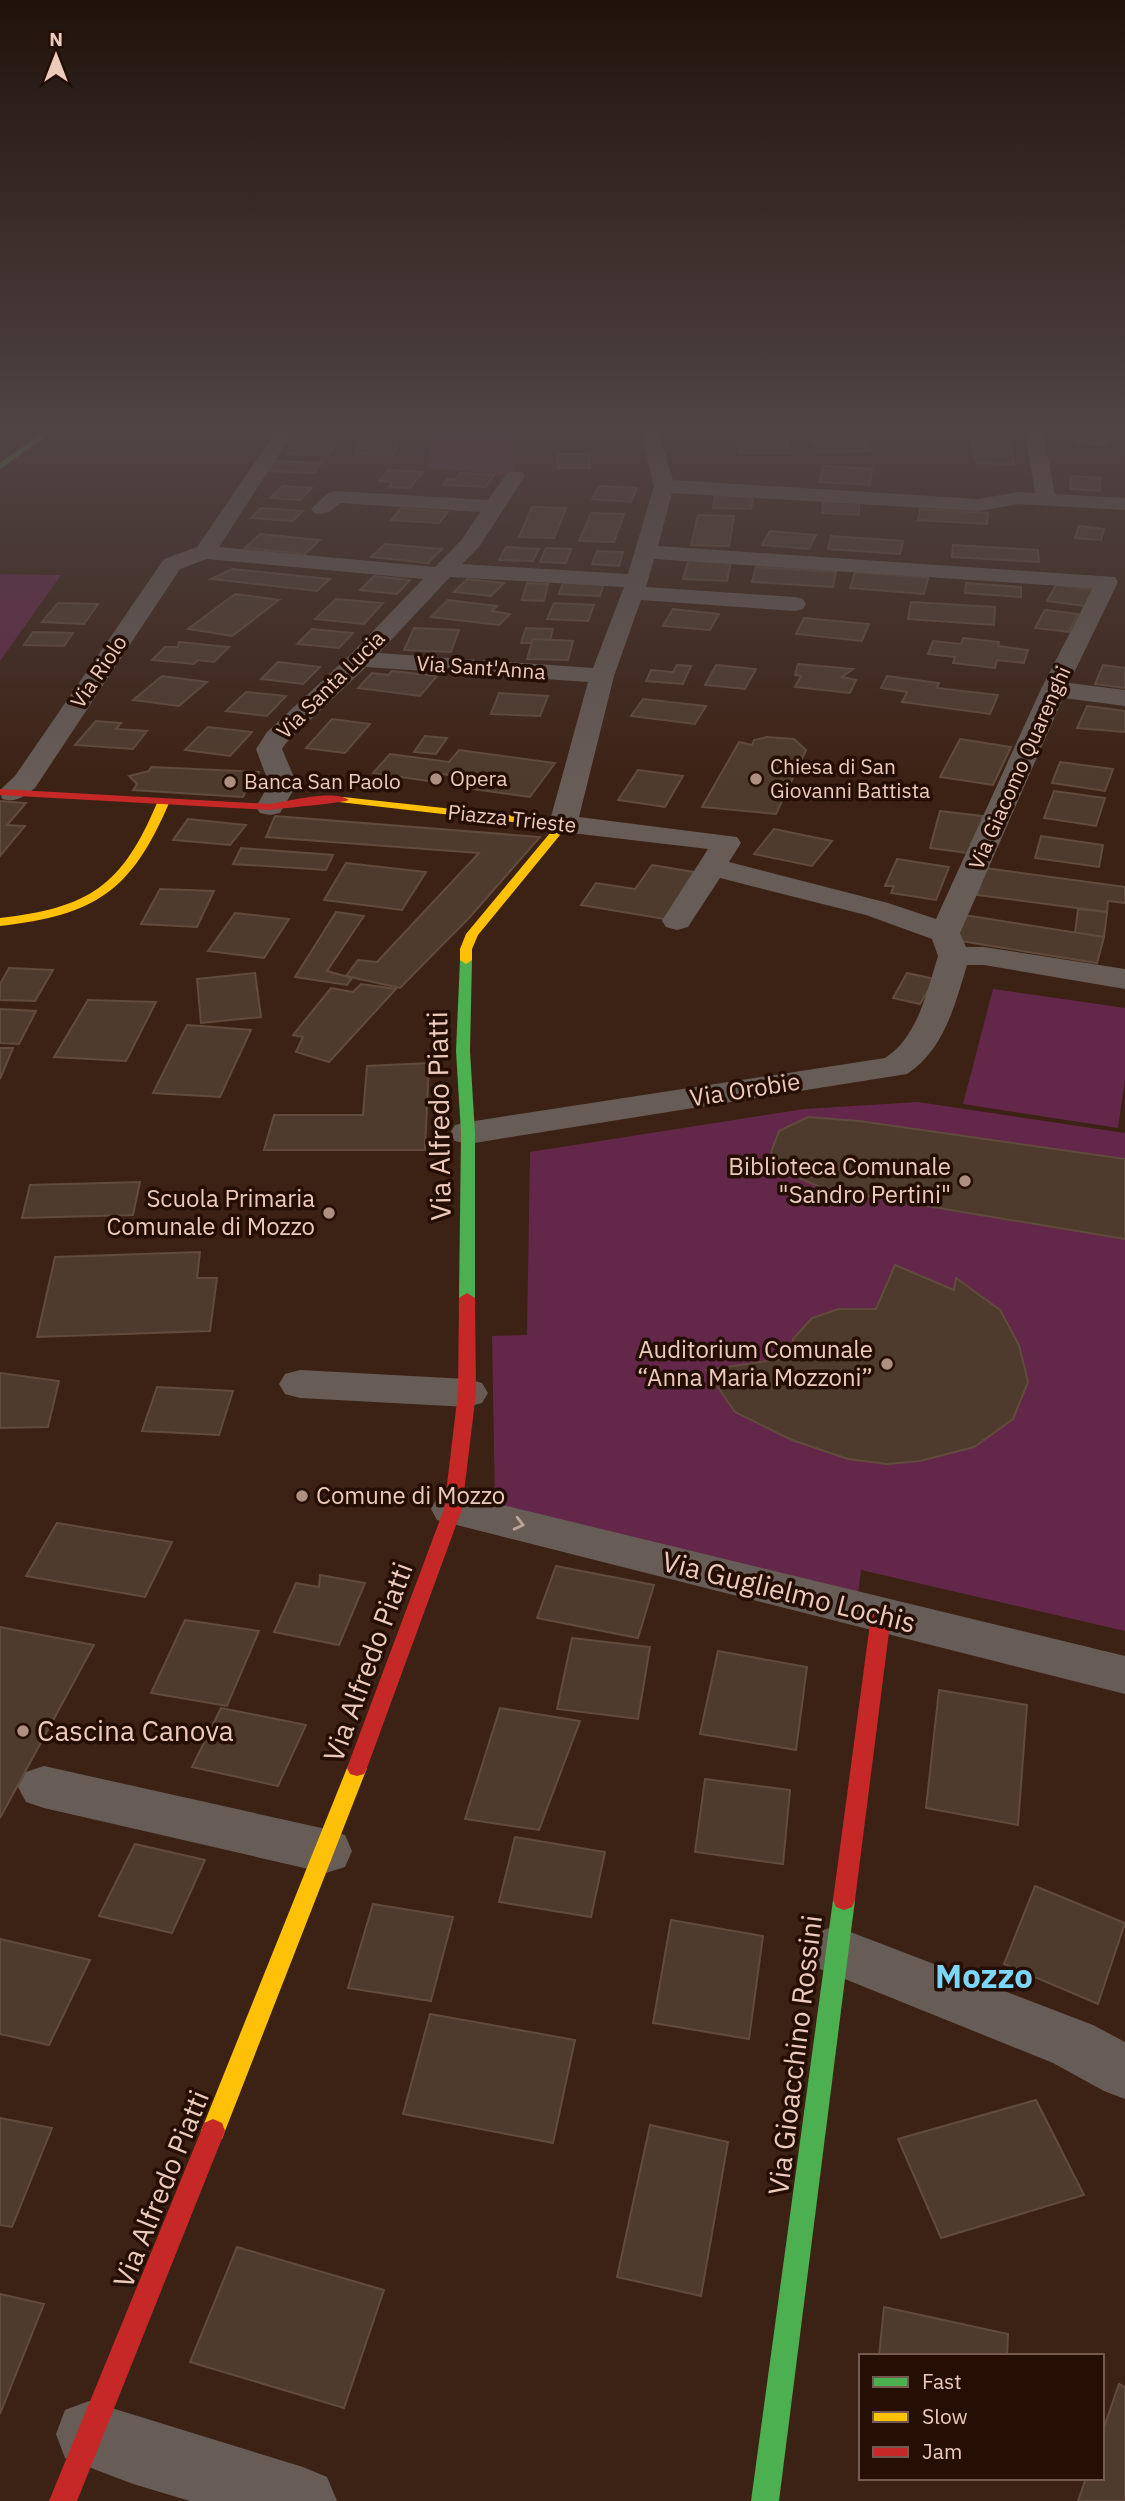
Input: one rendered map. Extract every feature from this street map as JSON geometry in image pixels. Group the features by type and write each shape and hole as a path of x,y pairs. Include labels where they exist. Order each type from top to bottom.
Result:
{"main road":[{"name":"Piazza Trieste","path":"6,792 270,807 314,800 344,800 563,824"},
{"path":"0,922 52,916 100,898 128,870 163,803"},
{"name":"Via Alfredo Piatti","path":"63,2501 326,1851 453,1509 467,1393 468,1133 463,1051 466,949 472,934 563,824"},
{"name":"Via Gioacchino Rossini","path":"765,2501 835,1950 881,1616"}],"street":[{"name":"Via Santa Lucia","path":"270,807 284,784 270,749 276,738 360,659 464,550"},
{"name":"Via Riolo","path":"6,792 25,782 172,564 205,552 635,587 795,604"},
{"name":"Via Giacomo Quarenghi","path":"646,552 1107,582 1055,689 950,944"},
{"path":"563,824 602,676 646,552"},
{"name":"Via Sant'Anna","path":"360,659 602,676"},
{"path":"1055,689 1125,698"},
{"name":"Piazza Trieste","path":"563,824 727,843 677,921"},
{"path":"713,867 877,909 950,944 984,956 1125,979"},
{"name":"Via Orobie","path":"468,1133 895,1067 916,1051 942,996 950,944"},
{"path":"300,1384 467,1393"},
{"name":"Via Guglielmo Lochis","path":"453,1509 1125,1675"},
{"path":"44,1787 326,1851"},
{"path":"835,1950 1073,2045 1125,2072"},
{"path":"89,2434 133,2450 303,2501"}],"shaded area":[{"path":"0,574 61,575 0,661"},
{"path":"993,989 1125,1008 1125,1079 1118,1128 963,1104"},
{"path":"918,1102 1125,1133 1125,1631 861,1570 858,1594 495,1504 492,1336 527,1335 530,1152 804,1109"}],"building":[{"path":"262,550 310,550 305,554"},
{"path":"379,550 441,550 428,563 371,557"},
{"path":"505,550 539,550 533,561 499,560"},
{"path":"545,550 571,550 566,563 540,562"},
{"path":"838,550 901,550 900,554"},
{"path":"953,550 1033,550 1038,550 1039,562 952,557"},
{"path":"597,551 623,552 619,566 592,564"},
{"path":"689,559 731,562 727,581 683,579"},
{"path":"756,567 836,572 833,587 752,582"},
{"path":"232,569 330,579 317,591 211,579"},
{"path":"855,572 928,578 924,594 850,588"},
{"path":"374,576 410,580 397,594 360,590"},
{"path":"467,579 504,583 491,596 454,592"},
{"path":"564,580 604,582 600,596 559,594"},
{"path":"527,583 548,584 544,601 522,600"},
{"path":"966,583 1021,587 1021,597 965,593"},
{"path":"1056,585 1093,589 1085,606 1047,601"},
{"path":"235,594 279,600 232,636 188,629"},
{"path":"336,599 383,603 364,624 315,619"},
{"path":"448,600 497,606 492,611 510,614 499,625 431,617"},
{"path":"911,602 995,607 994,625 908,619"},
{"path":"58,603 98,604 84,624 42,622"},
{"path":"554,603 594,605 588,621 547,619"},
{"path":"673,609 719,614 710,630 663,626"},
{"path":"1045,610 1078,614 1069,632 1035,628"},
{"path":"804,618 869,624 862,641 796,634"},
{"path":"414,628 459,630 451,652 404,650"},
{"path":"526,628 553,629 550,640 533,639 531,643 521,643"},
{"path":"312,629 353,633 339,648 297,644"},
{"path":"33,632 73,633 64,646 24,645"},
{"path":"963,638 999,642 998,646 1028,650 1024,663 997,660 995,668 953,663 955,657 928,654 933,641 961,644"},
{"path":"533,639 573,641 568,660 527,659"},
{"path":"179,642 229,647 214,662 198,660 194,664 152,660 165,647 178,647"},
{"path":"278,662 320,667 303,684 261,679"},
{"path":"798,664 853,669 842,677 856,680 850,693 795,687 801,676 795,675"},
{"path":"677,665 691,666 683,684 646,681 651,670 673,672"},
{"path":"716,665 756,669 745,689 705,685"},
{"path":"1103,665 1125,668 1125,688 1095,684"},
{"path":"392,671 437,676 420,696 358,688 372,673 388,675"},
{"path":"162,676 207,682 179,706 133,700"},
{"path":"887,676 939,683 937,688 998,695 990,714 902,702 907,692 881,688"},
{"path":"246,692 286,696 267,716 226,711"},
{"path":"499,693 548,696 540,716 491,714"},
{"path":"643,699 706,706 695,724 631,716"},
{"path":"1087,706 1125,711 1125,732 1077,728"},
{"path":"332,719 370,724 345,753 306,748"},
{"path":"96,721 121,723 116,729 147,731 133,749 75,745"},
{"path":"208,727 252,732 230,756 185,750"},
{"path":"425,736 447,738 436,754 414,752"},
{"name":"Chiesa di San Giovanni Battista","path":"767,737 794,739 806,750 776,814 702,807 739,742 752,745 754,740"},
{"path":"960,739 1011,747 993,785 940,777"},
{"path":"459,750 555,763 530,797 473,789 481,780 442,774 435,782 373,773 390,754 449,762"},
{"path":"1060,762 1113,769 1105,791 1052,783"},
{"path":"151,767 259,772 256,778 262,786 246,791 243,797 133,790 137,784 129,776 149,771"},
{"path":"638,770 683,776 665,807 618,800"},
{"path":"1054,791 1105,798 1096,826 1044,818"},
{"path":"0,801 26,803 7,825 25,826 0,856"},
{"path":"940,811 983,816 974,854 930,848"},
{"path":"275,816 540,837 469,918 400,988 346,976 358,960 377,962 479,853 266,837"},
{"path":"188,819 246,825 230,845 173,840"},
{"path":"774,829 832,841 812,866 754,854"},
{"path":"1041,836 1103,845 1099,867 1035,858"},
{"path":"241,848 333,855 326,870 233,864"},
{"path":"897,859 949,867 936,900 891,893 894,886 885,886"},
{"path":"346,863 426,872 402,910 324,900"},
{"path":"652,865 694,872 664,919 581,905 596,883 635,889"},
{"path":"985,868 1125,887 1125,903 1108,901 1107,912 977,895"},
{"path":"160,889 214,891 197,927 141,924"},
{"path":"1078,909 1107,912 1104,937 1075,933"},
{"path":"336,912 364,916 327,971 352,978 347,985 295,977"},
{"path":"235,913 289,919 264,958 208,951"},
{"path":"964,915 1104,937 1097,963 954,940"},
{"path":"9,968 53,970 35,1001 0,1000 0,984"},
{"path":"255,973 261,1017 201,1023 197,979"},
{"path":"907,973 935,979 920,1004 893,998"},
{"path":"361,984 396,989 329,1062 296,1052 303,1037 293,1035 331,988 353,992"},
{"path":"88,1000 156,1002 126,1061 54,1057"},
{"path":"0,1009 36,1011 19,1044 0,1043"},
{"path":"187,1025 251,1030 220,1097 153,1093"},
{"path":"0,1048 13,1048 0,1079"},
{"path":"429,1063 425,1150 264,1150 274,1115 363,1115 367,1066"},
{"name":"Biblioteca Comunale \"Sandro Pertini\"","path":"808,1117 859,1121 1125,1159 1125,1239 825,1189 787,1173 771,1152 779,1131"},
{"path":"140,1182 133,1215 22,1218 30,1185"},
{"path":"200,1252 197,1278 217,1278 210,1331 37,1337 55,1257"},
{"name":"Auditorium Comunale “Anna Maria Mozzoni”","path":"895,1265 954,1290 956,1278 1000,1310 1019,1345 1028,1382 1013,1419 974,1447 920,1461 887,1464 848,1459 792,1440 735,1412 706,1370 794,1357 793,1339 812,1318 839,1309 876,1309"},
{"path":"0,1373 59,1381 48,1427 0,1428"},
{"path":"157,1387 233,1391 219,1435 142,1431"},
{"path":"57,1523 172,1542 145,1597 26,1576"},
{"path":"556,1566 654,1585 638,1638 537,1618"},
{"path":"320,1575 365,1583 339,1645 274,1632 296,1583 319,1587"},
{"path":"185,1620 259,1631 227,1706 151,1693"},
{"name":"Cascina Canova","path":"0,1627 94,1645 0,1818"},
{"path":"572,1638 650,1647 638,1719 557,1709"},
{"path":"718,1651 807,1667 796,1750 700,1734"},
{"path":"939,1690 1027,1705 1018,1825 926,1808"},
{"path":"221,1708 306,1725 278,1786 192,1767"},
{"path":"500,1708 580,1721 539,1830 465,1819"},
{"path":"705,1779 790,1790 783,1864 695,1852"},
{"path":"515,1837 605,1852 591,1917 499,1902"},
{"path":"135,1844 205,1860 172,1933 99,1916"},
{"path":"1035,1886 1125,1923 1098,2004 1004,1964"},
{"path":"373,1904 453,1917 431,2001 348,1988"},
{"path":"671,1920 763,1936 749,2039 653,2023"},
{"path":"0,1939 90,1960 49,2045 0,2034"},
{"path":"430,2014 575,2040 553,2143 403,2114"},
{"path":"1036,2100 1084,2195 941,2238 898,2139"},
{"path":"0,2118 52,2128 12,2227 0,2225"},
{"path":"650,2125 728,2142 701,2296 617,2277"},
{"path":"237,2247 384,2290 344,2408 190,2362"},
{"path":"0,2294 44,2304 0,2414"},
{"path":"884,2307 1008,2334 1007,2354 879,2354"},
{"path":"1119,2384 1125,2387 1125,2501 1078,2501 1085,2480 1104,2480 1104,2427"}],"traffic: fast":[{"path":"466,960 463,1051 468,1133 467,1298"},
{"path":"765,2501 844,1900"}],"traffic: slow":[{"path":"343,800 563,824 472,934 466,949 466,960"},
{"path":"0,922 58,913 82,904 102,892 121,877 136,857 163,803"},
{"path":"213,2131 357,1768"}],"traffic: jam":[{"path":"0,792 270,807 314,800 343,800"},
{"path":"357,1768 453,1509 467,1393 467,1298"},
{"path":"844,1900 881,1616"},
{"path":"63,2501 213,2131"}],"place":[{"name":"Opera","path":"436,779"},
{"name":"Chiesa di San Giovanni Battista","path":"756,779"},
{"name":"Banca San Paolo","path":"230,782"},
{"name":"Biblioteca Comunale \"Sandro Pertini\"","path":"965,1181"},
{"name":"Scuola Primaria Comunale di Mozzo","path":"329,1213"},
{"name":"Auditorium Comunale “Anna Maria Mozzoni”","path":"887,1364"},
{"name":"Comune di Mozzo","path":"302,1496"},
{"name":"Cascina Canova","path":"23,1731"}],"district":[{"name":"Mozzo","path":"984,1976"}]}
